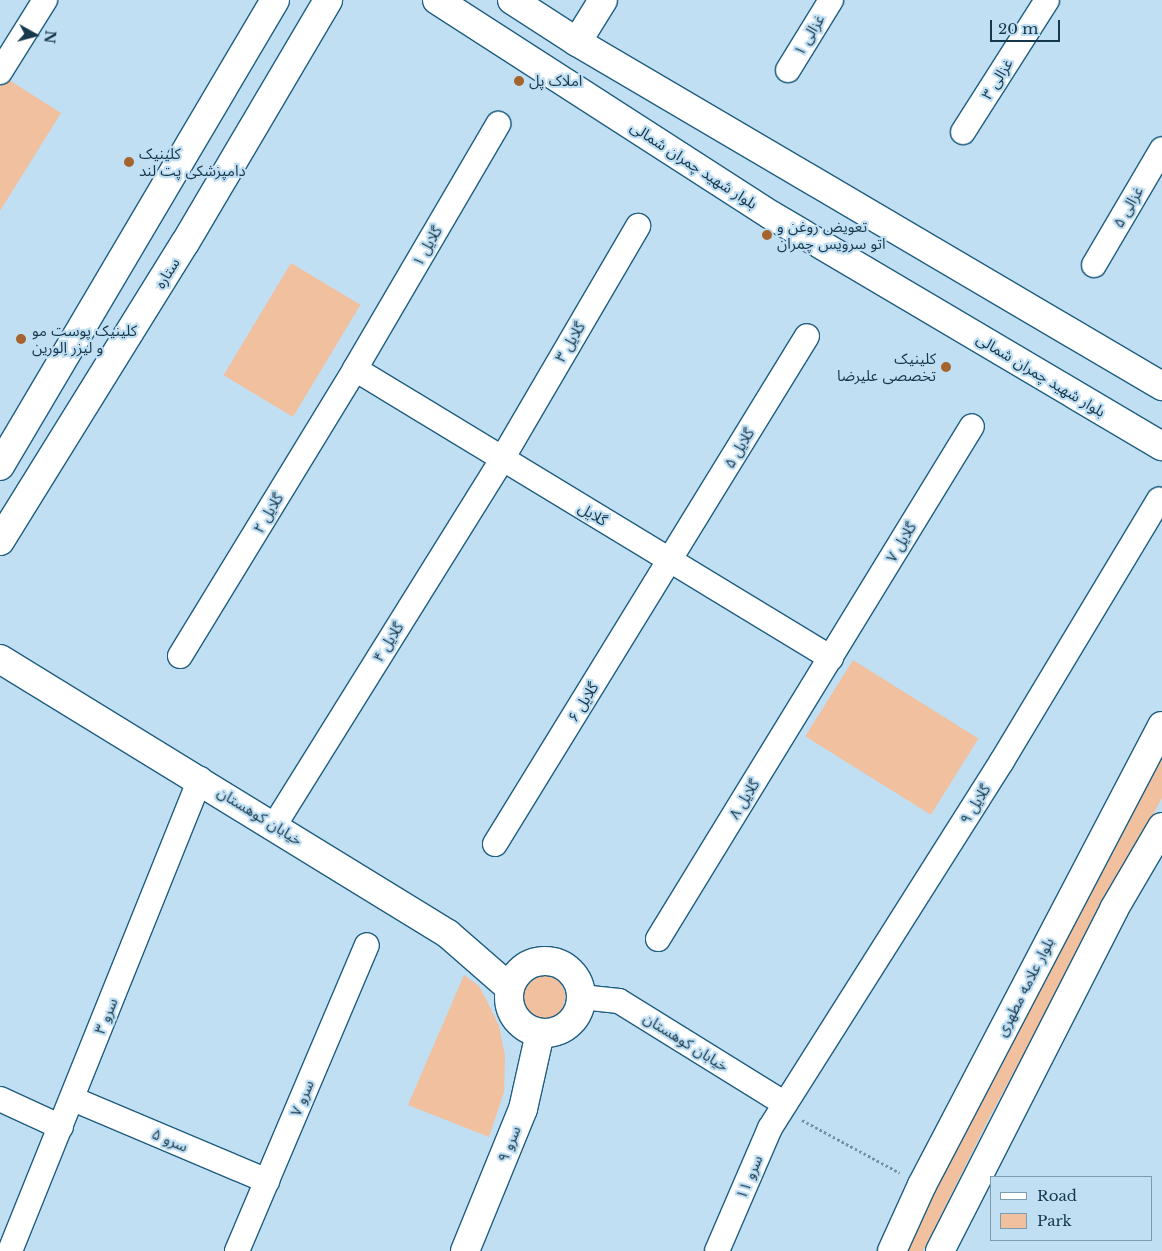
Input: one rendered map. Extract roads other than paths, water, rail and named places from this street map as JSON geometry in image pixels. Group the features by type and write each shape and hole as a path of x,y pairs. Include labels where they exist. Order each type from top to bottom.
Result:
{"main road":[{"path":"0,466 275,0"},
{"name":"ستاره","path":"0,541 186,243 328,0"},
{"name":"بلوار شهید چمران شمالی","path":"437,0 771,215 1162,446"},
{"path":"512,0 577,42 1162,386"},
{"path":"577,42 603,0"},
{"name":"خیابان کوهستان","path":"0,658 200,779 448,934 510,988"},
{"name":"بلوار علامه مطهری","path":"892,1251 922,1185 1162,726"},
{"path":"940,1251 1114,909 1162,826"},
{"path":"555,962 574,975 581,996 573,1020 558,1030 540,1033 529,1029 512,1012 510,988 514,978 532,963 555,962"},
{"name":"سرو ۹","path":"465,1251 523,1109 540,1033"}],"street":[{"path":"0,72 44,0"},
{"name":"غزالی ۱","path":"788,70 831,0"},
{"name":"غزالی ۳","path":"963,132 1047,0"},
{"name":"گلایل ۱","path":"355,369 498,124"},
{"name":"غزالی ۵","path":"1094,265 1162,149"},
{"name":"گلایل ۳","path":"502,459 638,226"},
{"name":"گلایل ۵","path":"671,560 806,336"},
{"name":"گلایل","path":"355,369 831,658"},
{"name":"گلایل ۲","path":"180,656 355,369"},
{"name":"گلایل ۷","path":"831,658 972,426"},
{"name":"گلایل ۴","path":"274,826 502,459"},
{"name":"گلایل ۹","path":"783,1107 1002,761 1160,500"},
{"name":"گلایل ۶","path":"495,844 671,560"},
{"name":"گلایل ۸","path":"658,940 831,658"},
{"name":"سرو ۳","path":"10,1251 73,1099 200,779"},
{"name":"سرو ۷","path":"237,1251 367,945"},
{"name":"خیابان کوهستان","path":"581,996 619,1001 783,1107"},
{"path":"0,1099 61,1127"},
{"name":"سرو ۵","path":"73,1099 267,1181"},
{"name":"سرو ۱۱","path":"718,1251 770,1128 783,1107"}],"place":[{"name":"املاک پل","path":"519,81"},
{"name":"کلینیک دامپزشکی پت لند","path":"129,162"},
{"name":"تعویض روغن و اتو سرویس چمران","path":"767,235"},
{"name":"کلینیک پوست مو و لیزر اِلورین","path":"21,339"},
{"name":"کلینیک تخصصی علیرضا","path":"946,367"}]}
